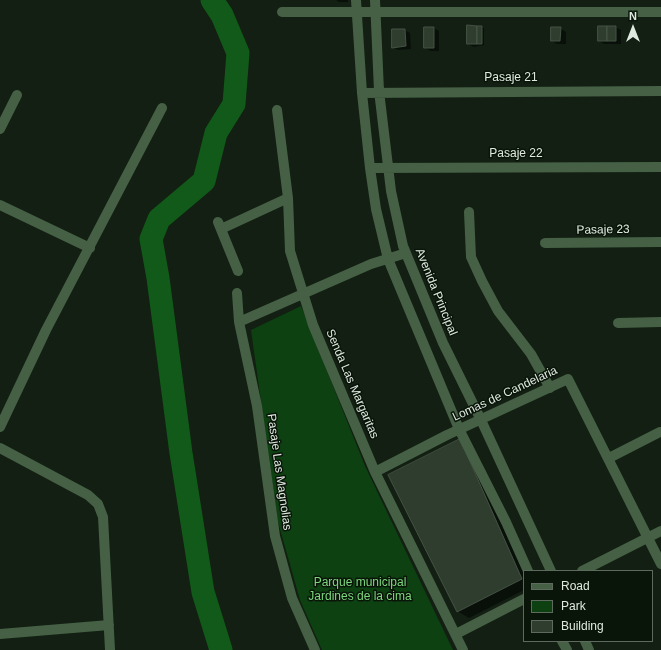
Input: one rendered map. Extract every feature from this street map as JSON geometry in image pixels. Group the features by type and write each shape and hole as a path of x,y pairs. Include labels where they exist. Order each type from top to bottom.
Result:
{"street":[{"path":"356,0 362,93 370,168 376,209 388,259 459,430 506,522 528,570"},
{"name":"Avenida Principal","path":"374,0 379,91 391,191 406,253 443,344 481,420 551,570"},
{"path":"282,12 661,12"},
{"name":"Pasaje 21","path":"362,93 379,91 661,91"},
{"path":"0,129 17,95"},
{"path":"0,427 46,330 162,108"},
{"name":"Senda Las Margaritas","path":"278,110 288,198 290,251 302,295 313,325 375,472 463,650"},
{"name":"Pasaje 22","path":"370,168 661,166"},
{"path":"238,271 219,226 288,198"},
{"path":"0,205 90,248"},
{"path":"469,212 471,257 482,281 498,311 531,354 550,388"},
{"name":"Pasaje 23","path":"545,243 661,242"},
{"path":"239,322 371,264 406,253"},
{"name":"Pasaje Las Magnolias","path":"236,293 239,322 257,406 275,536 292,598 315,650"},
{"path":"618,323 661,322"},
{"name":"Lomas de Candelaria","path":"375,472 459,430 568,379 661,564"},
{"path":"609,458 660,432"},
{"path":"0,448 88,495 98,504 104,517 110,650"},
{"path":"584,570 661,531"},
{"path":"456,634 523,600"},
{"path":"0,634 109,625"}],"green space":[{"name":"Parque municipal Jardines de la cima","path":"301,306 365,466 453,650 322,650 300,600 278,522 251,330"}],"building":[{"path":"467,25 477,26 477,44 467,44"},
{"path":"477,26 482,26 482,44 477,44"},
{"path":"598,26 607,26 607,41 598,41"},
{"path":"607,26 616,26 616,41 607,41"},
{"path":"424,27 434,27 434,48 424,48"},
{"path":"551,27 561,27 560,41 551,41"},
{"path":"392,29 405,29 406,46 392,48"},
{"path":"460,439 522,579 457,612 388,475"}],"waterway":[{"path":"212,0 222,15 238,53 234,104 216,133 204,181 159,219 151,239 158,278 181,453 203,592 221,650"}]}
